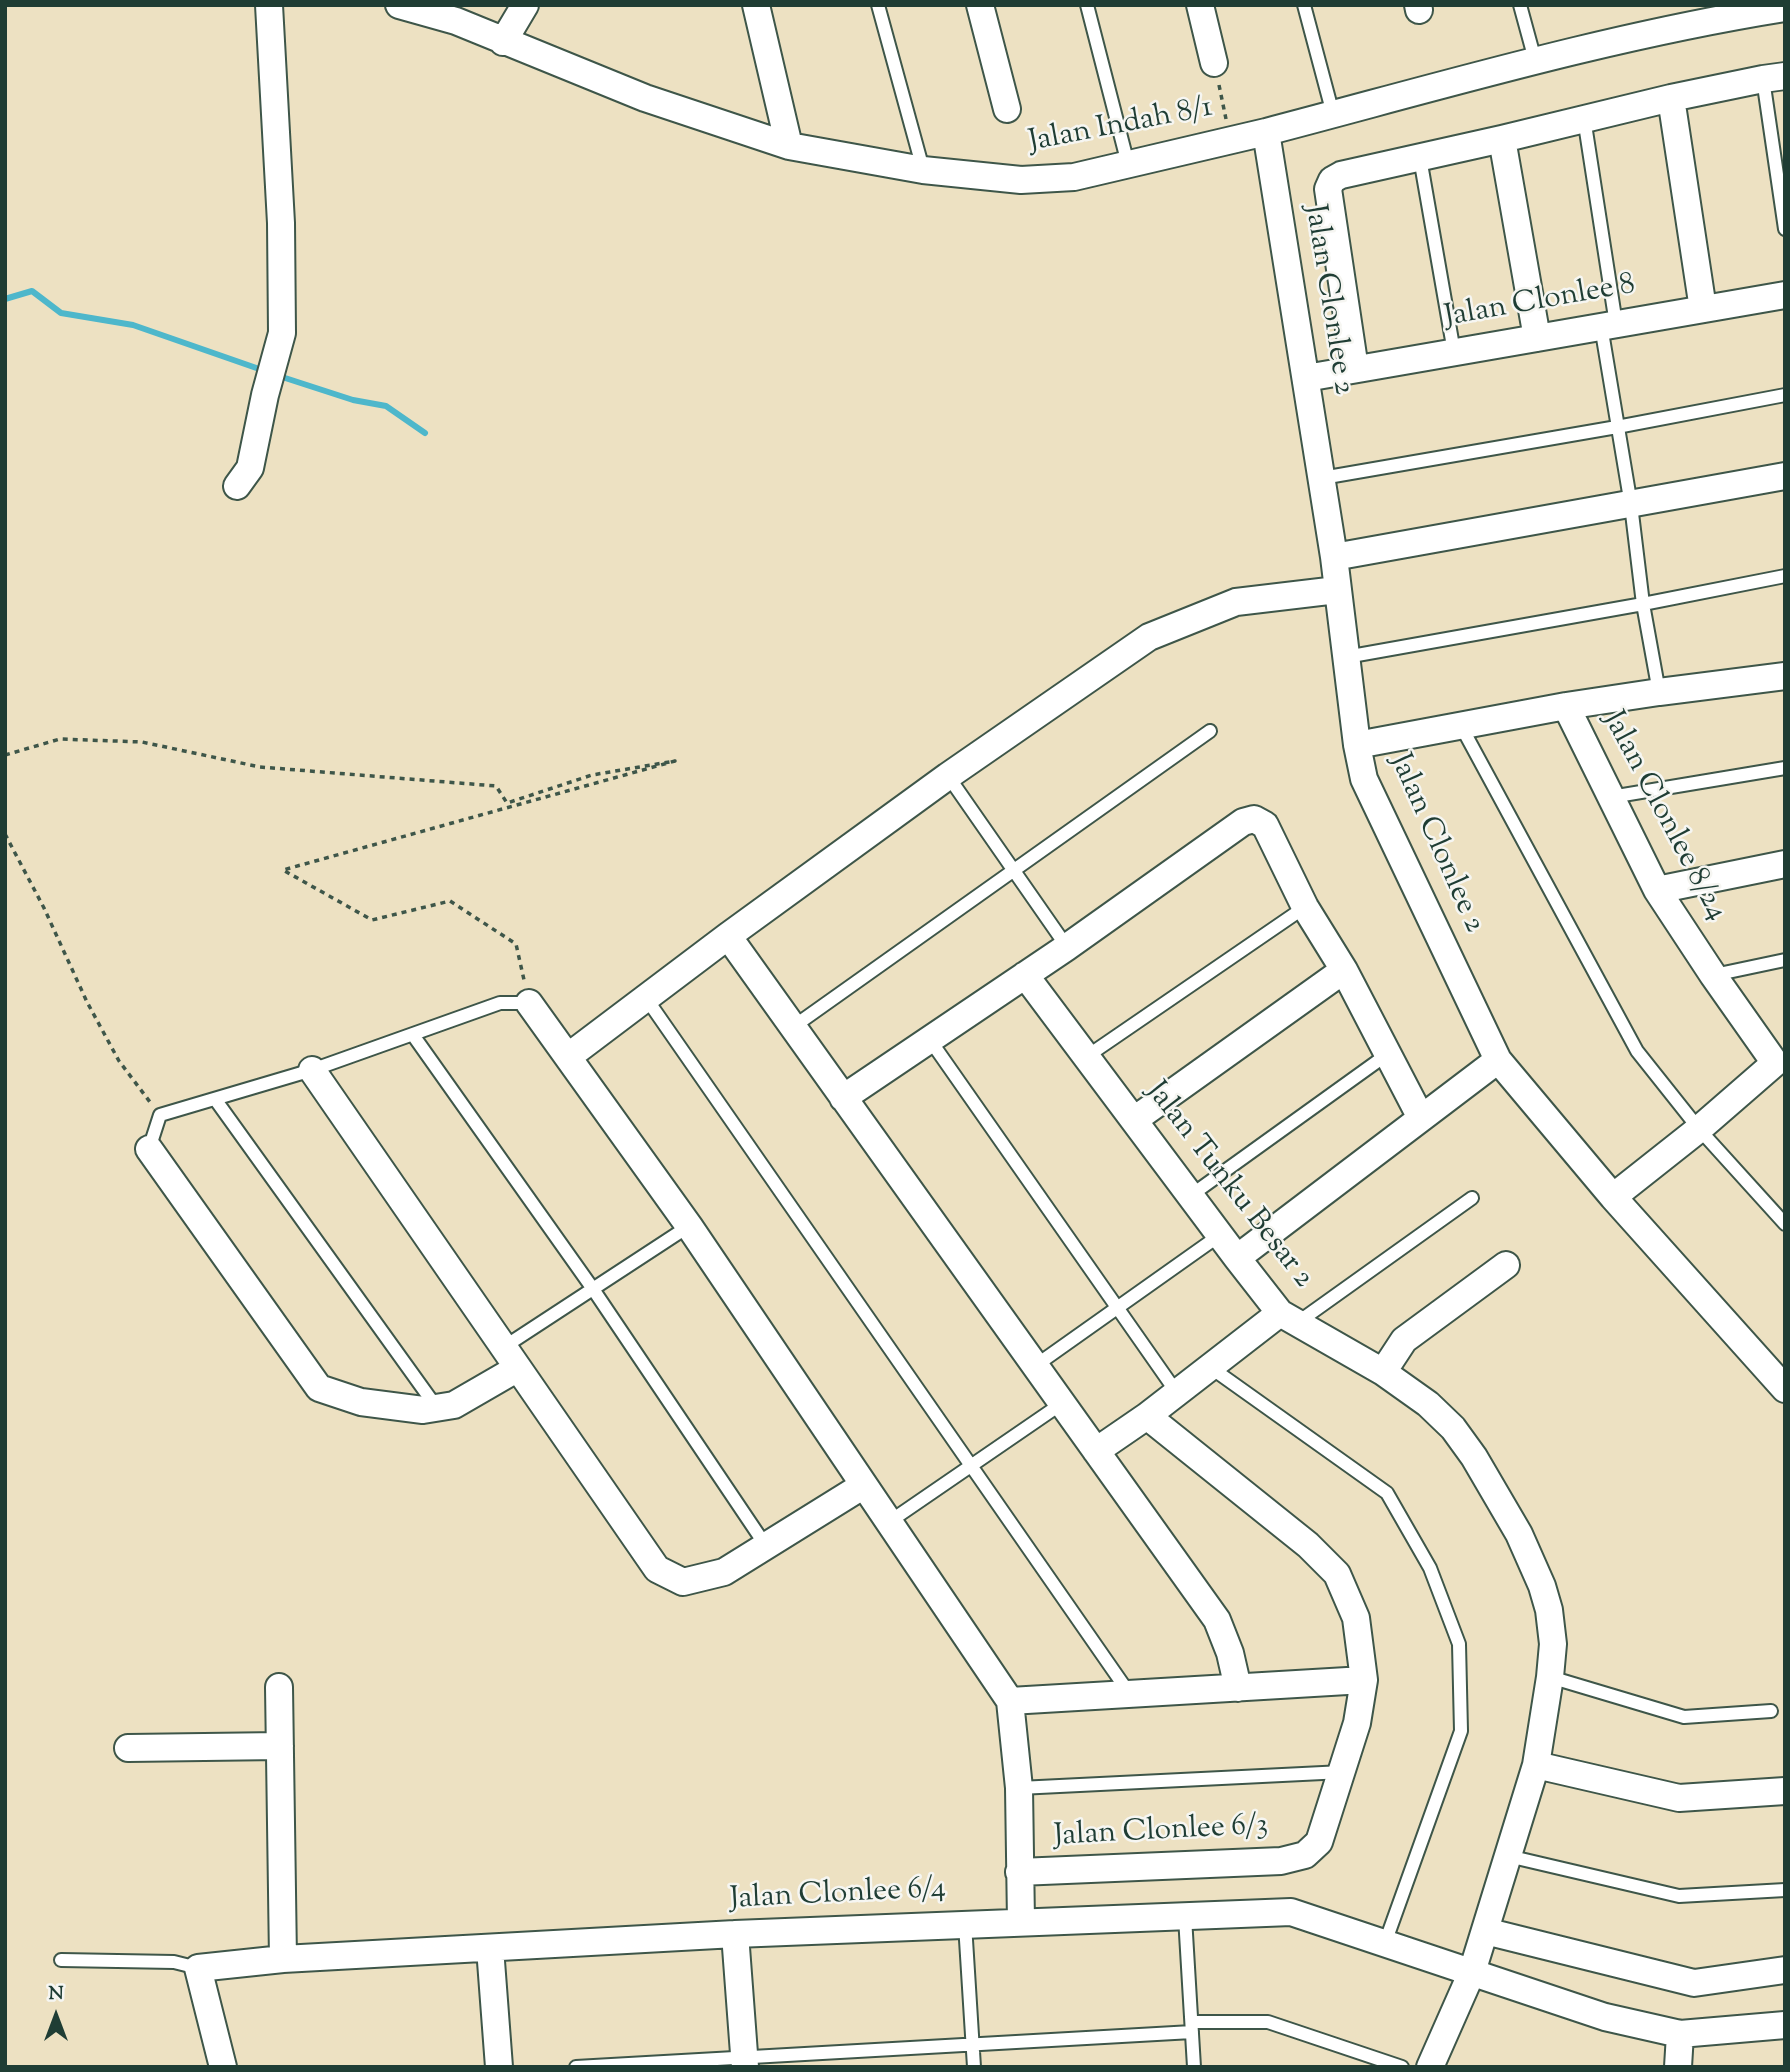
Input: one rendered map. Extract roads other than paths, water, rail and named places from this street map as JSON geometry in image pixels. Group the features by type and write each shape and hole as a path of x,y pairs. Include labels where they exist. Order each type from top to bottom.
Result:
{"street":[{"path":"237,486 250,468 265,395 282,333 281,223 269,5"},
{"name":"Jalan Indah 8/1","path":"399,5 456,21 645,98 789,146 923,170 1021,180 1074,177 1266,132 1727,11 1785,8"},
{"path":"503,42 525,5"},
{"path":"756,5 789,146"},
{"path":"980,5 1007,109"},
{"path":"1200,5 1214,62"},
{"path":"1355,369 1328,189 1332,180 1341,175 1671,97 1774,77"},
{"path":"1671,97 1703,309"},
{"name":"Jalan Clonlee 2","path":"1266,132 1334,557 1357,745 1364,779 1498,1060 1613,1197 1785,1389"},
{"path":"1502,139 1537,338"},
{"name":"Jalan Clonlee 8","path":"1306,378 1785,295"},
{"path":"1334,557 1785,476"},
{"path":"569,1056 948,776 1149,637 1236,602 1338,590"},
{"path":"1357,745 1566,706 1785,676"},
{"name":"Jalan Clonlee 8/24","path":"1566,706 1657,890 1713,975 1782,1066"},
{"path":"843,1098 1067,947 1243,822 1254,819 1265,825 1306,907 1344,970 1421,1118"},
{"path":"1657,890 1785,864"},
{"path":"728,936 1217,1620 1230,1653 1238,1688"},
{"path":"1134,1120 1344,970"},
{"name":"Jalan Tunku Besar 2","path":"1025,975 1237,1258 1289,1318 1383,1372 1428,1404 1453,1428 1474,1457 1519,1534 1542,1587 1549,1610 1553,1644 1536,1765 1472,1972 1430,2067"},
{"path":"529,1003 689,1226 1010,1700 1018,1788 1021,1922"},
{"path":"1237,1258 1498,1060"},
{"path":"1613,1197 1782,1066"},
{"path":"312,1070 657,1569 683,1582 724,1572 864,1485"},
{"path":"149,1149 319,1388 361,1402 424,1410 437,1408 454,1405 511,1357"},
{"path":"1383,1372 1404,1340 1506,1265"},
{"path":"1096,1451 1210,1367 1289,1318"},
{"path":"1147,1416 1308,1545 1337,1574 1356,1618 1364,1681 1357,1723 1343,1772"},
{"path":"1010,1700 1364,1681"},
{"path":"279,1686 283,1959"},
{"path":"128,1748 280,1746"},
{"path":"1536,1765 1679,1798 1785,1791"},
{"name":"Jalan Clonlee 6/3","path":"1019,1872 1281,1861 1306,1855 1319,1842 1343,1772"},
{"name":"Jalan Clonlee 6/4","path":"198,1968 283,1959 735,1934 1292,1912 1605,2017 1680,2034 1784,2031"},
{"path":"1485,1931 1694,1983 1785,1970"},
{"path":"735,1934 744,2062"},
{"path":"490,1948 499,2067"},
{"path":"198,1968 223,2067"},
{"path":"1678,2067 1680,2034"}],"lane":[{"path":"878,5 923,170"},
{"path":"1087,5 1128,164"},
{"path":"1304,5 1333,114"},
{"path":"1520,5 1535,60"},
{"path":"1774,77 1785,229"},
{"path":"1584,118 1609,325 1617,427 1659,692"},
{"path":"1420,158 1454,352"},
{"path":"1322,478 1785,395"},
{"path":"1346,657 1785,576"},
{"path":"1460,725 1637,1051 1699,1129 1785,1224"},
{"path":"793,1027 1210,731"},
{"path":"1611,797 1785,768"},
{"path":"948,776 1067,947"},
{"path":"1086,1057 1306,907"},
{"path":"1713,975 1785,960"},
{"path":"646,998 1130,1694"},
{"path":"149,1149 160,1115 312,1070 500,1003 529,1003"},
{"path":"413,1035 593,1289 766,1546"},
{"path":"930,1040 1177,1393"},
{"path":"1190,1196 1388,1054"},
{"path":"215,1099 437,1408"},
{"path":"1289,1318 1472,1198"},
{"path":"511,1357 593,1289 689,1226"},
{"path":"1035,1366 1220,1235"},
{"path":"1210,1367 1387,1493 1430,1568 1459,1644 1461,1731 1385,1943"},
{"path":"889,1522 1061,1404"},
{"path":"1550,1677 1684,1717 1771,1710"},
{"path":"1018,1788 1343,1772"},
{"path":"1508,1856 1679,1896 1785,1890"},
{"path":"1185,1917 1194,2067"},
{"path":"965,1924 974,2067"},
{"path":"61,1960 174,1962 198,1968"},
{"path":"576,2067 744,2062 1268,2022 1402,2067"}],"waterway":[{"path":"5,299 32,291 61,313 133,325 265,371"},
{"path":"279,376 353,400 386,406 425,433"}]}
